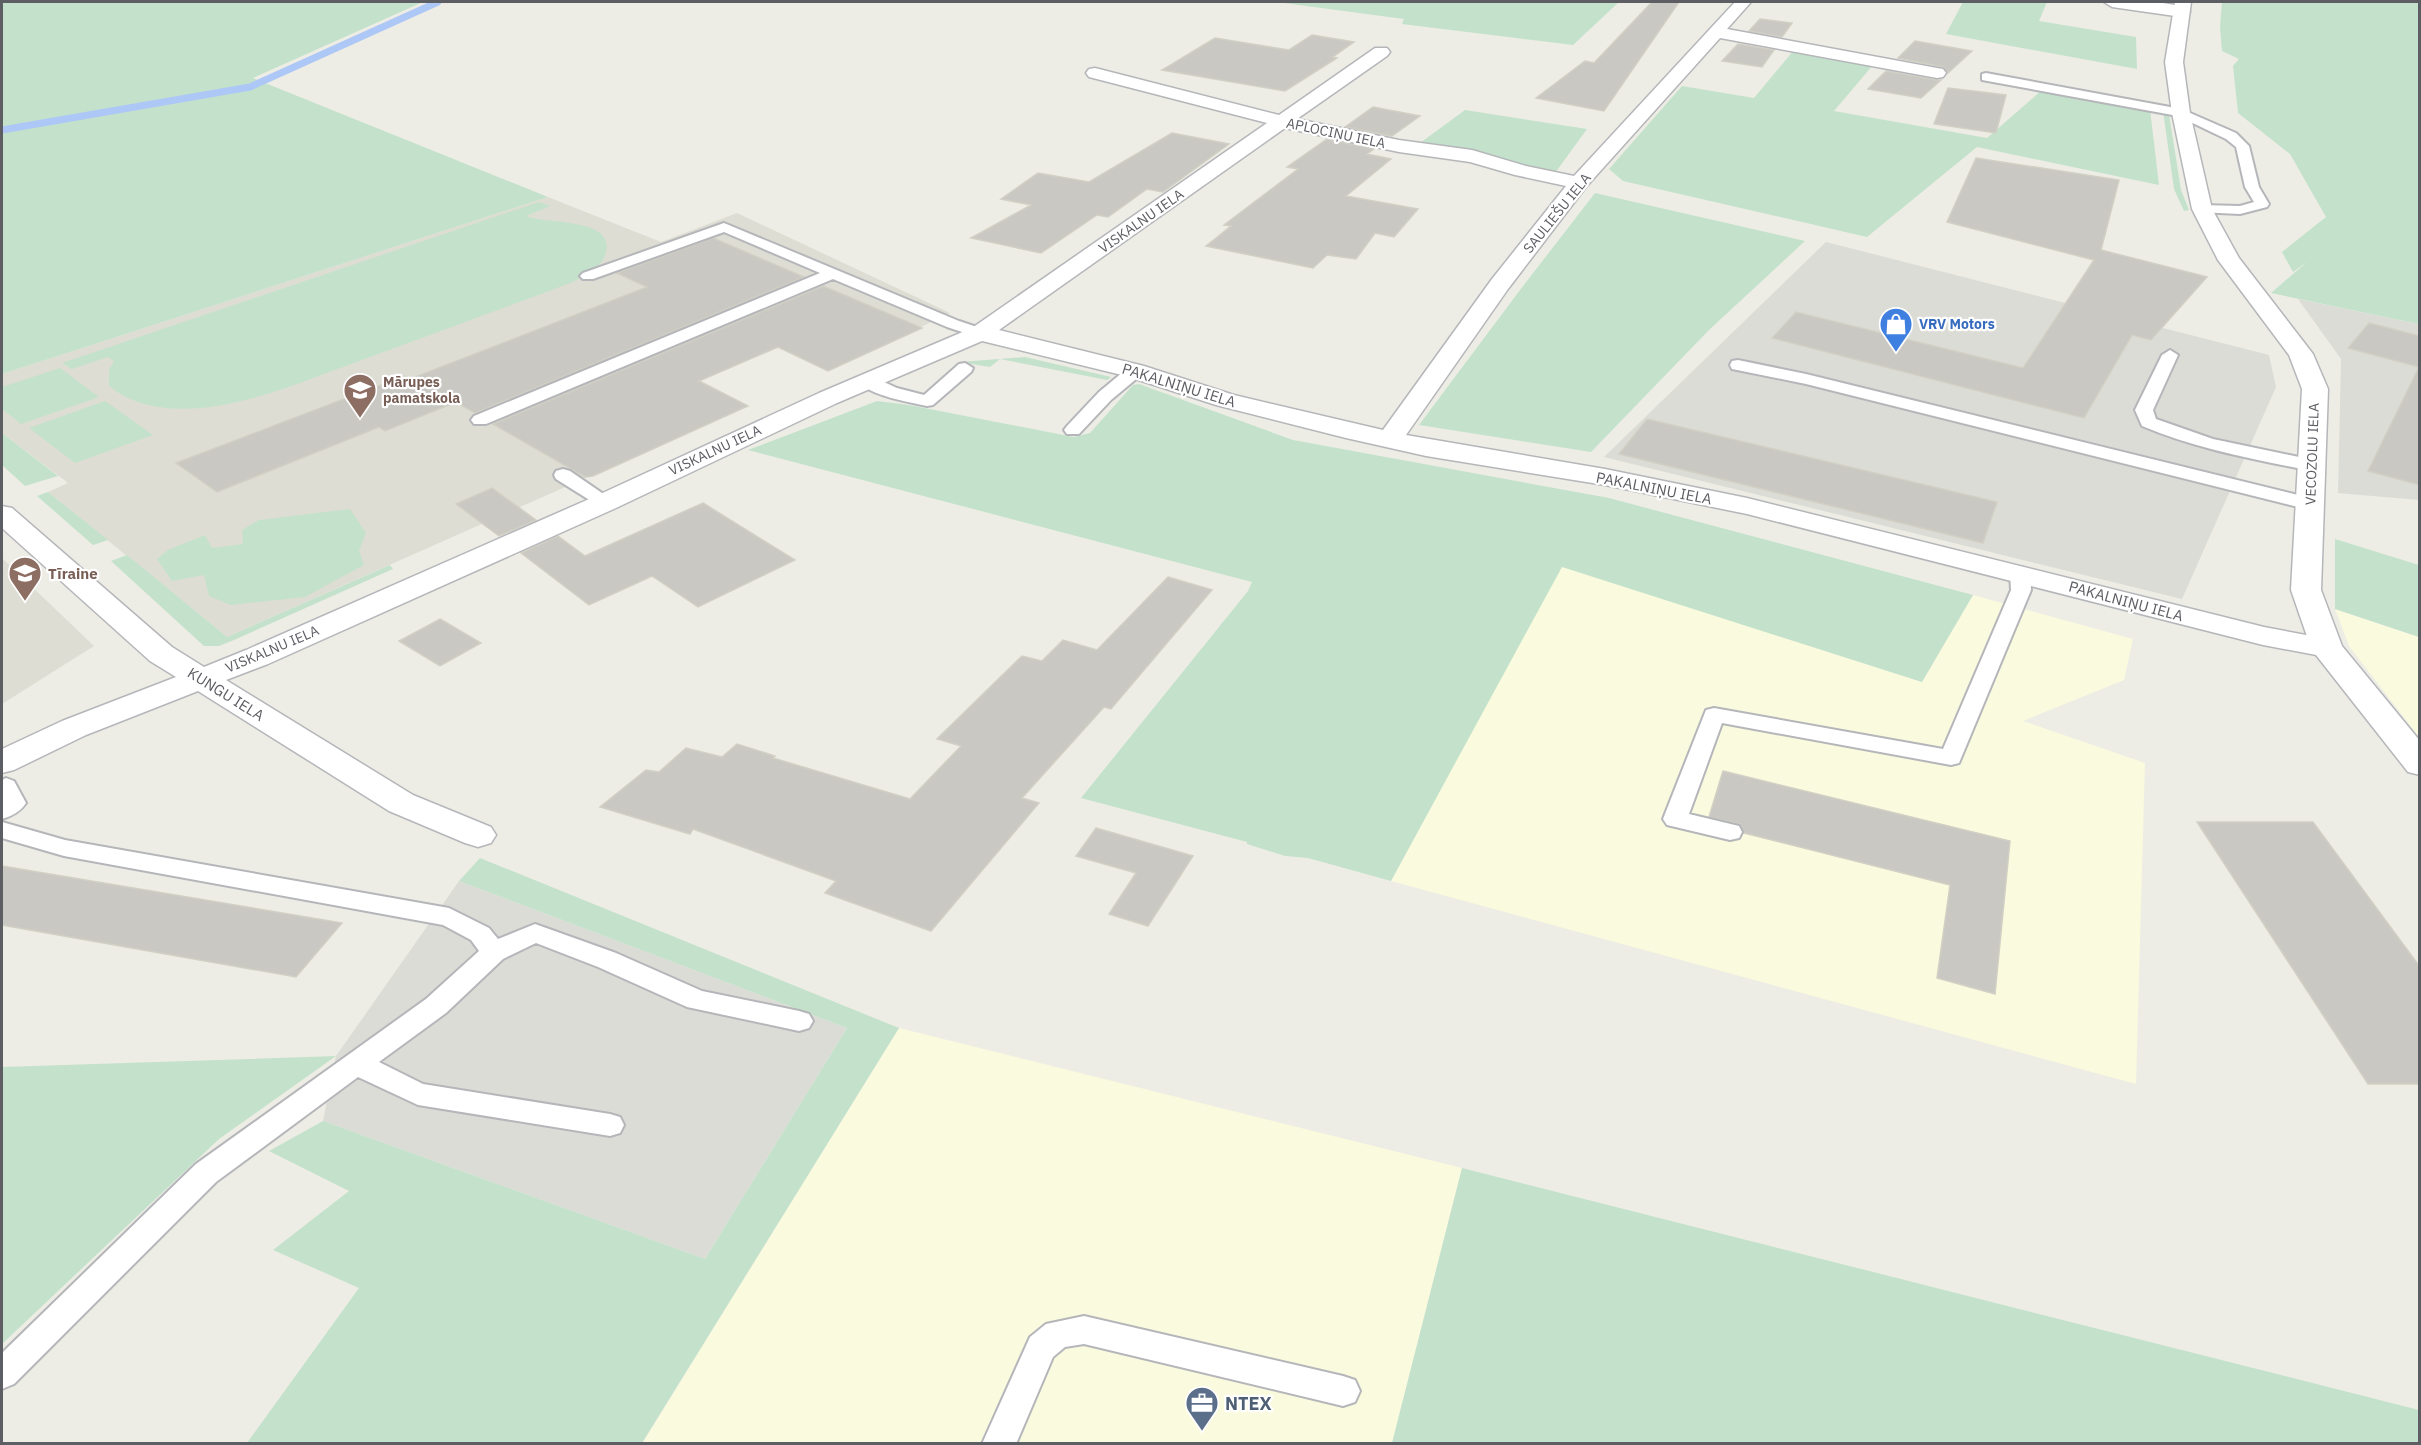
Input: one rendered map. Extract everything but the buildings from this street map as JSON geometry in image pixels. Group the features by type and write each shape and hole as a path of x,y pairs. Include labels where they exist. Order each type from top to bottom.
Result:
{"street":[{"name":"SAULIEŠU IELA","path":"1390,439 1500,284 1579,183 1743,2"},
{"path":"2112,2 2182,7"},
{"name":"VECOZOLU IELA","path":"2182,7 2174,62 2181,113 2202,209 2229,260 2301,354 2315,389 2306,590 2327,648 2420,764"},
{"path":"1715,32 1937,73"},
{"name":"VISKALNU IELA","path":"4,774 74,728 257,657 606,502 698,457 867,381 980,333 1381,52"},
{"name":"APLOCIŅU IELA","path":"1095,73 1283,122 1399,146 1472,156 1522,171 1579,183"},
{"name":"PAKALNIŅU IELA","path":"980,333 1135,371 1225,400 1426,448 1605,477 1747,506 2263,636 2327,648"},
{"name":"KUNGU IELA","path":"2,514 161,654 401,803 478,835"}],"lane":[{"path":"1986,77 2181,113 2231,136 2242,146 2252,187 2262,204 2240,210 2202,209"},
{"path":"588,276 724,226 953,324 980,333"},
{"path":"480,420 834,273"},
{"path":"2170,355 2144,410 2148,422 2213,443 2311,465"},
{"path":"1738,365 2310,504"},
{"path":"867,381 891,392 927,401 965,368"},
{"path":"1073,430 1105,396 1135,371"},
{"path":"563,475 606,502"},
{"path":"1730,832 1675,819 1714,715 1951,758 2021,590 2020,573"},
{"path":"2,811 14,802 4,774"},
{"path":"2,830 64,848 449,917 480,934 494,952"},
{"path":"2,1374 206,1173 436,1006 494,952 535,933 607,960 697,1000 799,1021"},
{"path":"355,1064 418,1094 610,1125"},
{"path":"999,1443 1041,1347 1057,1334 1084,1330 1343,1391"}],"shaded area":[{"path":"2,2 423,2 253,78 548,197 2,374"},
{"path":"1276,2 1619,2 1573,45 1402,24 1404,19"},
{"path":"1963,2 2047,2 2039,21 2136,37 2137,69 1946,34"},
{"path":"2222,2 2419,2 2419,324 2271,293 2307,262 2293,272 2282,252 2326,217 2290,154 2238,113 2233,66 2239,59 2222,51 2220,27"},
{"path":"1794,50 1873,65 1834,111 1987,138 2042,90 2150,109 2159,185 1977,147 1867,237 1623,181 1609,169 1682,86 1754,98"},
{"path":"1465,110 1587,129 1555,173 1420,143"},
{"path":"2163,111 2169,114 2181,190 2189,210 2184,211 2174,189"},
{"path":"1595,193 1805,241 1709,330 1591,452 1419,425 1520,290"},
{"name":"Mārupes pamatskola","path":"548,197 661,242 737,213 950,313 829,371 778,347 700,381 748,406 227,637 48,492 68,483 2,433 2,374"},
{"path":"539,202 550,206 526,216 589,227 600,233 606,241 606,252 596,268 568,284 286,388 219,406 172,409 128,398 109,386 109,370 114,361 108,357 72,369 62,363"},
{"path":"1826,242 2269,355 2276,387 2182,599 1604,457"},
{"path":"2298,299 2419,324 2419,500 2338,493 2341,359"},
{"path":"1025,357 1111,377 1107,380 1000,359 990,367 960,362"},
{"path":"60,368 99,397 21,424 2,409 2,387"},
{"path":"1139,384 1293,440 1609,498 1973,595 1922,682 1562,567 1391,881 1308,858 1285,856 1247,844 1247,842 1081,798 1248,591 1252,582 748,450 877,401 909,405 1074,437 1090,433 1133,385"},
{"path":"105,401 153,435 75,463 29,428"},
{"path":"2,433 58,476 25,486 2,465"},
{"path":"48,492 108,540 93,545 37,496"},
{"path":"350,509 366,533 359,551 364,565 305,597 231,605 209,596 204,575 172,581 157,559 168,550 205,535 212,548 243,544 242,530 259,520"},
{"path":"2335,539 2419,565 2419,637 2335,609"},
{"path":"127,555 227,637 390,565 393,569 234,640 219,646 204,646 111,561"},
{"name":"Tīraine","path":"2,558 94,646 2,704"},
{"path":"1561,566 1922,682 1973,595 2133,639 2124,680 2023,721 2145,763 2136,1084 1391,881"},
{"path":"2335,609 2419,637 2419,737 2349,646"},
{"path":"480,858 899,1028 642,1443 247,1443 359,1288 273,1250 349,1191 269,1151 323,1121 705,1259 847,1028 459,881"},
{"path":"459,881 847,1028 705,1259 323,1121 336,1056"},
{"path":"899,1028 1462,1168 1392,1443 642,1444"},
{"path":"336,1056 219,1139 2,1344 2,1067"},
{"path":"1462,1168 2419,1410 2419,1443 1392,1443"}],"waterway":[{"path":"2,130 250,87 438,2"}],"place":[{"name":"VRV Motors","path":"1896,353"},
{"name":"Mārupes pamatskola","path":"360,419"},
{"name":"Tīraine","path":"25,602"},
{"name":"NTEX","path":"1202,1432"}]}
